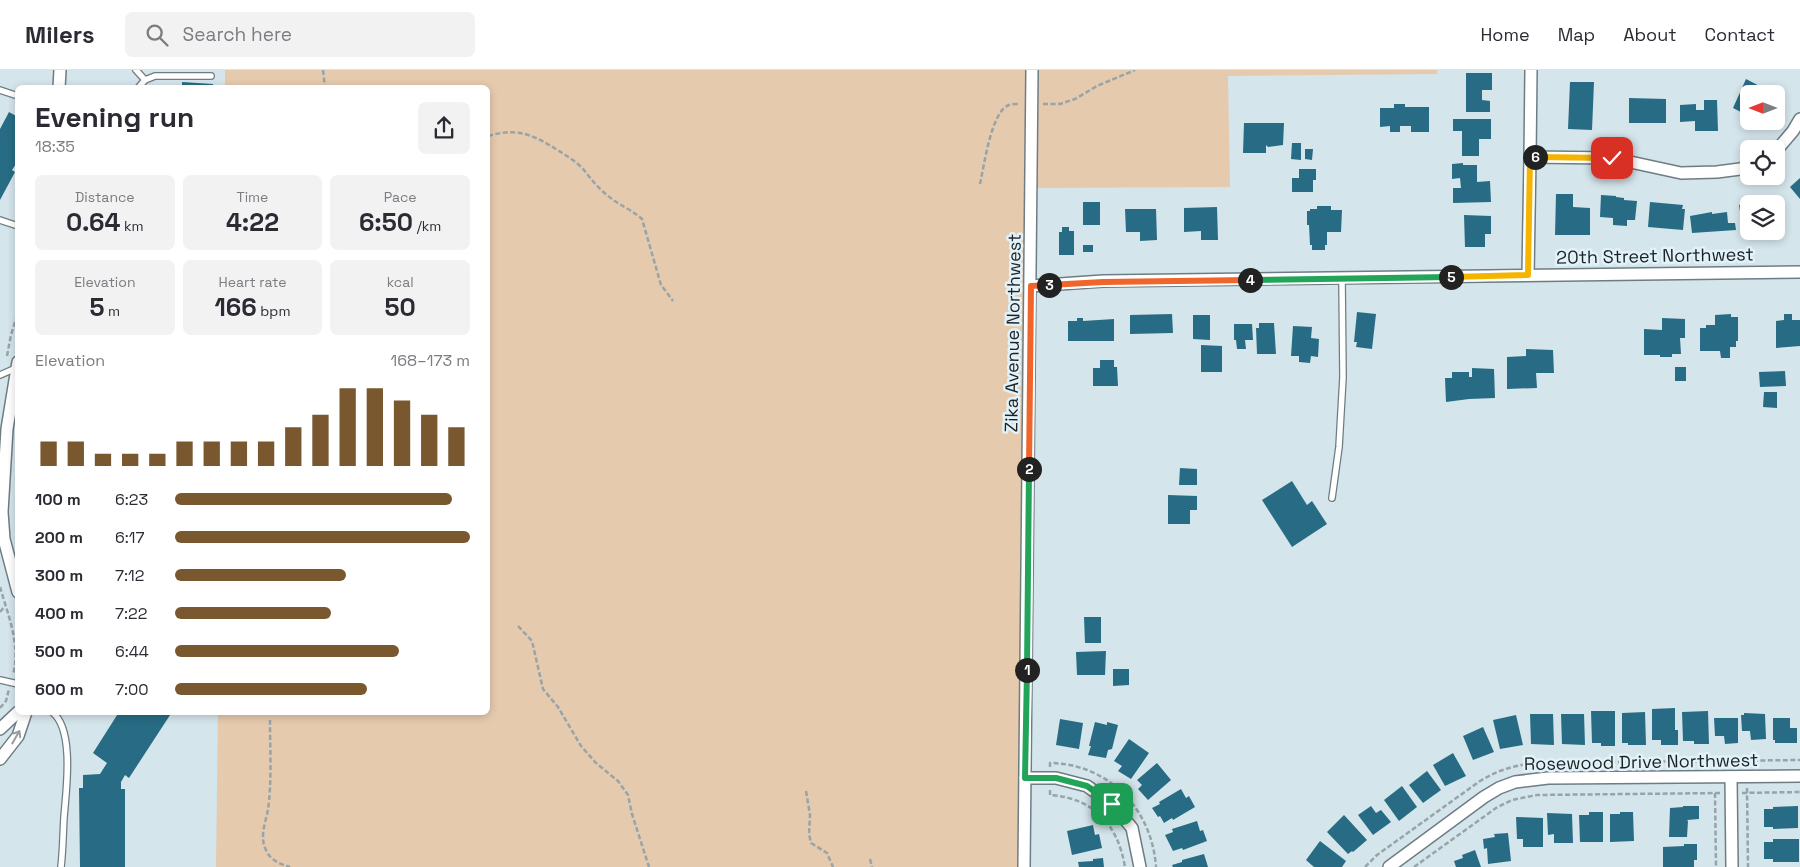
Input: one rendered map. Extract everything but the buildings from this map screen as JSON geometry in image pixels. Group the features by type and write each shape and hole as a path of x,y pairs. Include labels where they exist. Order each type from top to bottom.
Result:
{"street":[{"path":"59,85 60,70"},
{"name":"Zika Avenue Northwest","path":"1024,867 1032,70"},
{"path":"1528,275 1531,70"},
{"path":"1785,140 1800,119"},
{"path":"1530,157 1612,158 1681,173 1740,169"},
{"name":"20th Street Northwest","path":"1031,286 1103,282 1800,272"},
{"path":"15,378 7,429 2,512 4,539 15,568"},
{"path":"0,729 15,715"},
{"path":"0,759 18,736 25,715"},
{"name":"Rosewood Drive Northwest","path":"1389,867 1484,797 1515,782 1548,778 1800,776"},
{"path":"1731,777 1732,867"},
{"path":"1025,778 1056,778 1087,786 1112,804 1132,828 1140,867"}],"lane":[{"path":"136,70 145,80"},
{"path":"141,85 145,80 155,76 211,76"},
{"path":"0,90 15,95"},
{"path":"0,220 15,225"},
{"path":"1332,498 1339,447 1343,377 1342,279"},
{"path":"0,375 15,366"},
{"path":"0,680 15,683"},
{"path":"56,715 61,724 67,752 62,867"}],"path":[{"path":"323,70 325,85"},
{"path":"490,136 513,131 541,139 582,168 594,184 608,197 634,211 642,219 662,285 673,301"},
{"path":"0,586 14,639 15,650 15,665 6,702 0,708"},
{"path":"0,612 5,606"},
{"path":"518,626 532,641 543,689 558,707 581,746 596,763 618,781 628,795 649,867"},
{"path":"270,720 268,808 263,841 272,859 290,867"},
{"path":"1747,788 1748,867"},
{"path":"806,791 810,815 809,834 811,843 827,853 834,867"},
{"path":"1742,793 1800,792"},
{"path":"1715,793 1716,867"},
{"path":"1414,867 1496,808 1522,797 1537,795 1720,793"},
{"path":"1050,794 1074,798 1087,804 1099,813 1118,838 1124,867"},
{"path":"870,859 872,867"}],"shaded area":[{"path":"225,70 1437,70 1437,74 1228,76 1230,187 1032,188 1024,867 216,867 218,715 490,715 490,85 225,85"}],"route":[{"path":"1112,804 1087,786 1056,778 1025,778 1031,286 1103,282 1528,275 1530,157 1612,158"}]}
